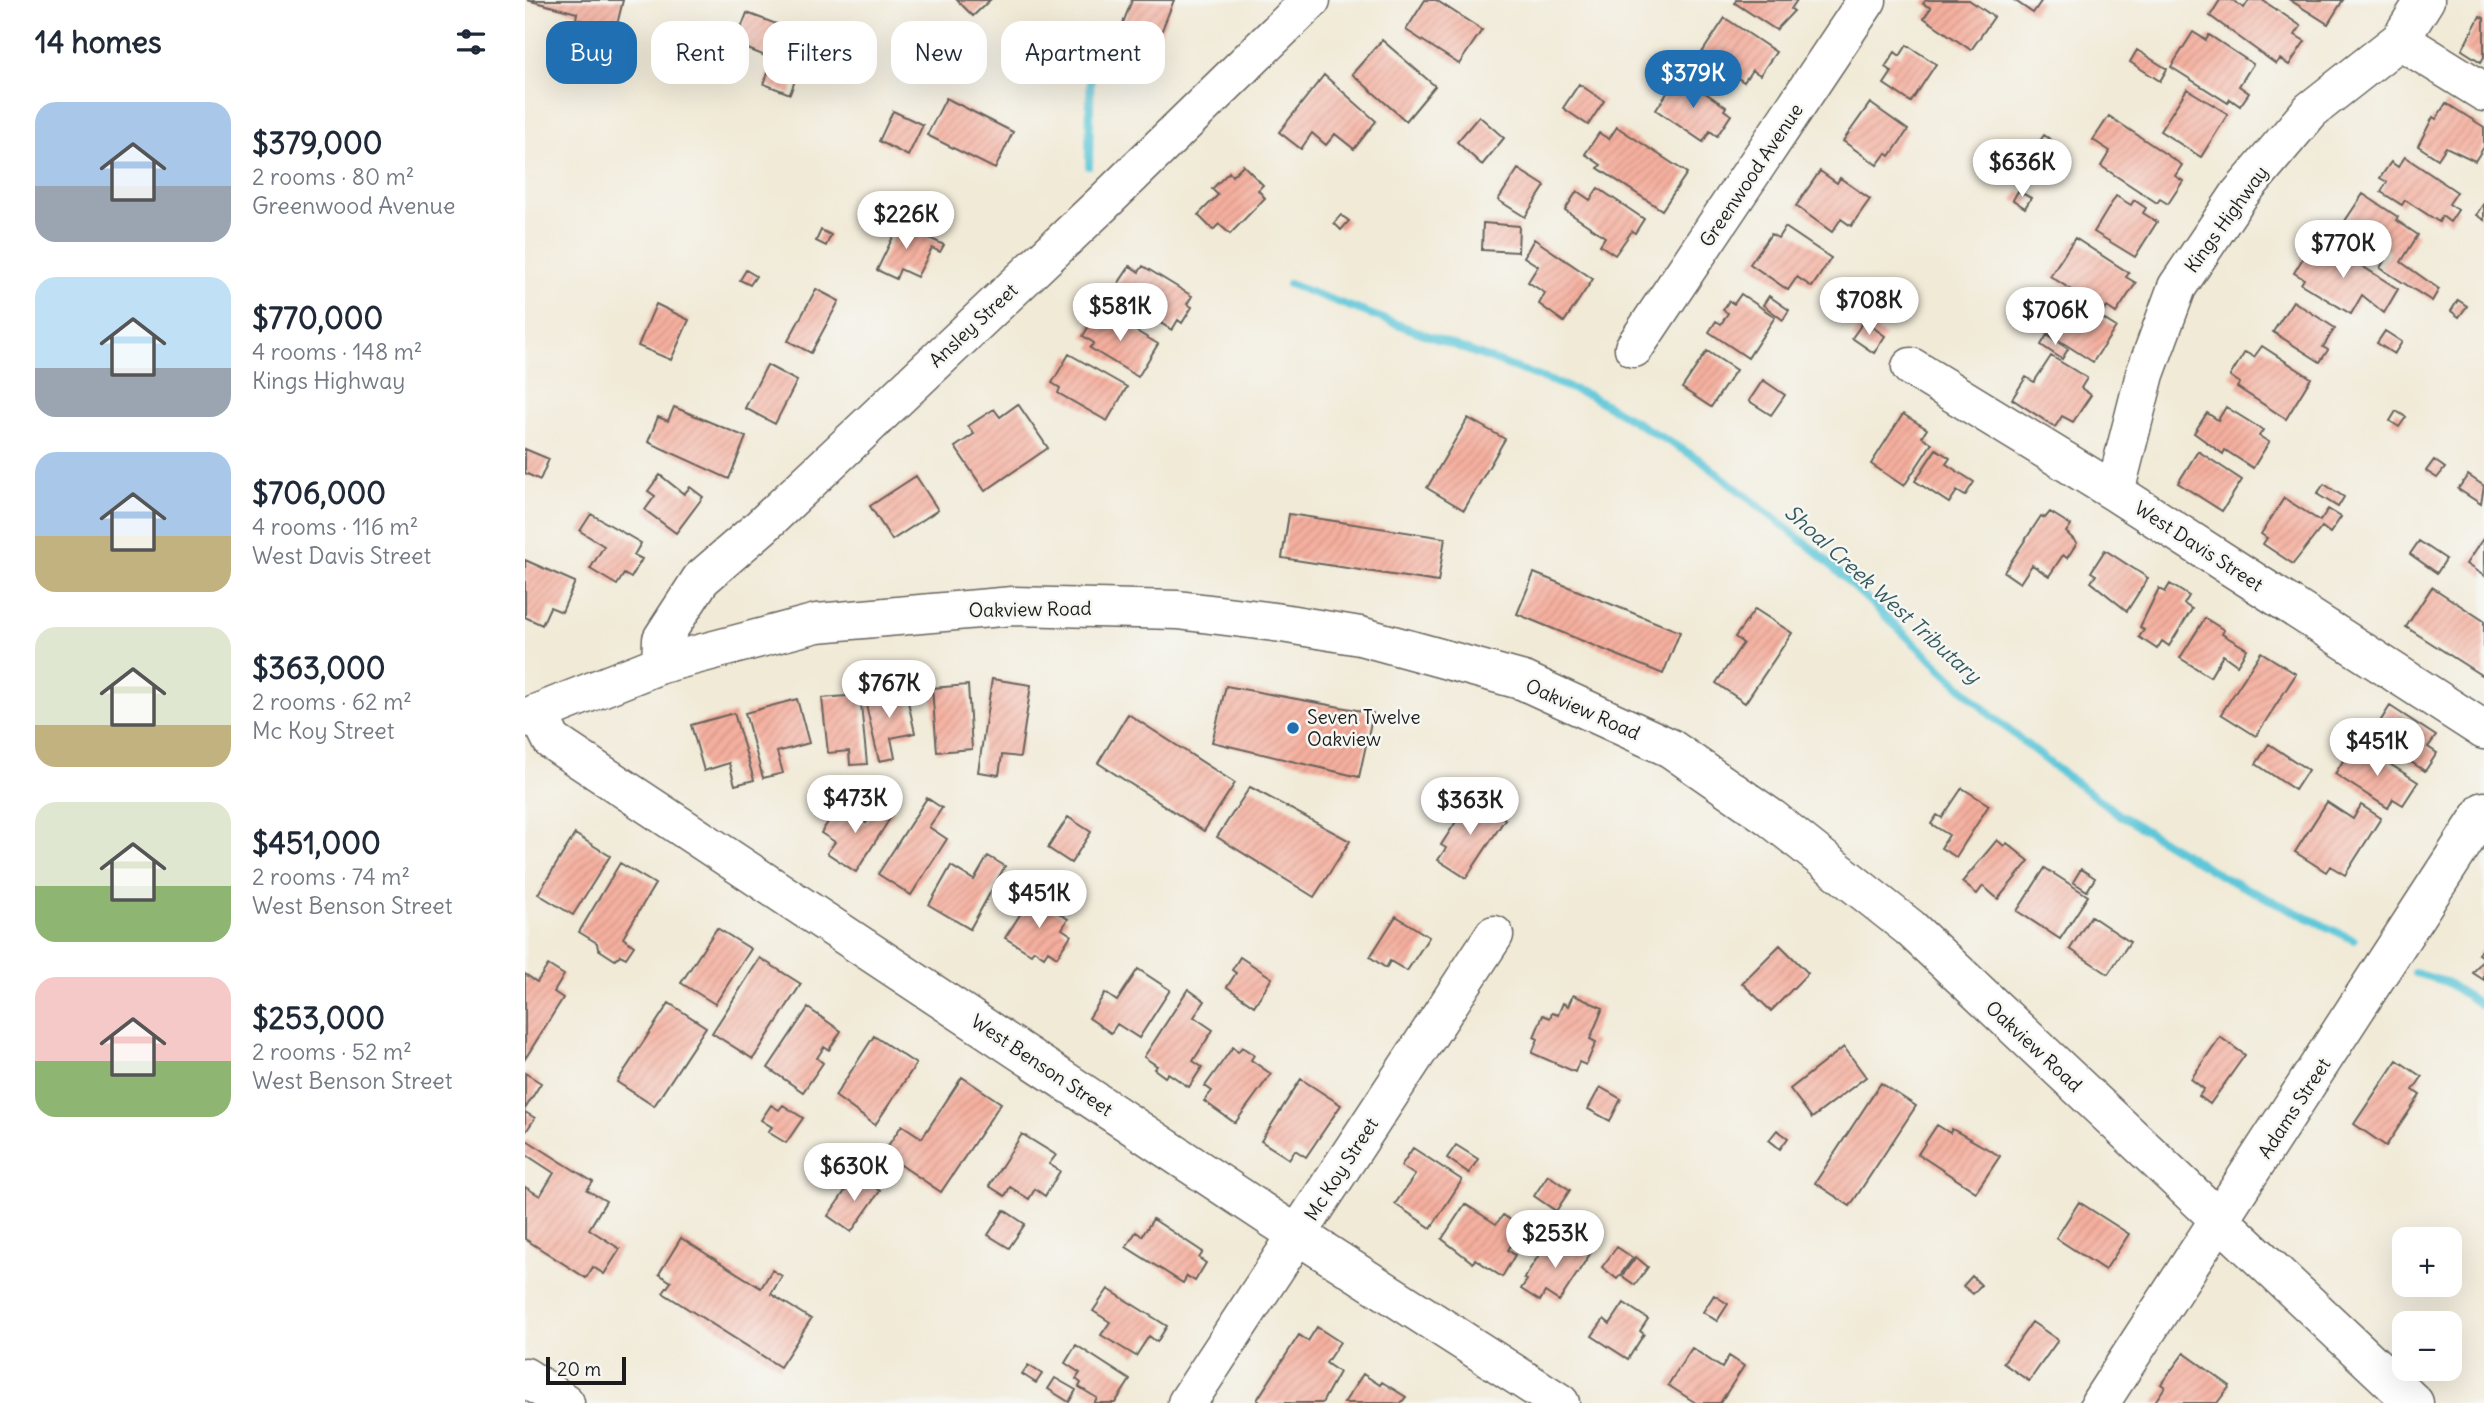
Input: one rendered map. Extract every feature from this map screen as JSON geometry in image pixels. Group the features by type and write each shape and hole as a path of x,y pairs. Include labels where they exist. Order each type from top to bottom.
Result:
{"street":[{"name":"Ansley Street","path":"661,664 662,639 701,579 780,509 1276,17 1311,0"},
{"name":"Greenwood Avenue","path":"1634,348 1867,0"},
{"name":"Kings Highway","path":"2115,492 2145,374 2176,287 2239,195 2311,110 2400,40 2425,0"},
{"path":"2400,40 2484,92"},
{"name":"West Davis Street","path":"1911,367 2115,492 2484,730"},
{"name":"Oakview Road","path":"531,715 661,664 817,623 1026,606 1178,610 1282,623 1360,636 1524,681 1670,748 1772,818 1910,928 2414,1403"},
{"name":"West Benson Street","path":"531,715 552,741 1298,1235 1560,1403"},
{"name":"Adams Street","path":"2100,1403 2220,1222 2484,811"},
{"name":"Mc Koy Street","path":"1187,1403 1494,935"},
{"path":"525,1377 565,1403"}],"building":[{"path":"527,0 623,0 618,21 584,21 576,19 577,13"},
{"path":"957,0 990,0 973,16"},
{"path":"1132,0 1174,0 1165,22 1124,21"},
{"path":"1425,0 1436,0 1482,30 1459,64 1406,30"},
{"path":"1736,0 1797,0 1791,9 1794,11 1776,30 1735,3"},
{"path":"1926,0 1969,0 1994,17 1971,50 1924,18 1931,8 1923,4"},
{"path":"2014,0 2042,0 2033,13"},
{"path":"2220,0 2232,0 2244,8 2249,0 2262,0 2301,26 2295,35 2305,41 2289,65 2280,59 2276,64 2210,16"},
{"path":"2290,0 2343,0 2328,24"},
{"path":"747,13 768,21 763,21 763,55 749,50 749,21 744,21"},
{"path":"2480,16 2484,18 2484,57 2481,62 2462,50"},
{"path":"1725,18 1776,52 1760,75 1752,70 1744,82 1701,54"},
{"path":"2193,32 2206,40 2209,35 2253,64 2239,86 2249,93 2240,106 2230,99 2228,103 2171,67"},
{"path":"1382,40 1435,86 1406,121 1352,74"},
{"path":"1907,45 1936,64 1911,102 1884,84 1892,72 1885,67 1895,52 1900,56"},
{"path":"2137,50 2167,69 2160,81 2130,62"},
{"path":"1324,75 1376,121 1354,149 1335,134 1326,145 1312,133 1301,149 1279,132"},
{"path":"1679,75 1726,107 1724,110 1731,115 1717,136 1710,131 1703,142 1656,110"},
{"path":"764,84 794,84 790,94"},
{"path":"1579,84 1604,101 1588,125 1563,108"},
{"path":"2187,89 2228,114 2201,157 2160,131"},
{"path":"946,98 1013,132 995,169 927,135"},
{"path":"1870,103 1908,130 1890,156 1886,153 1877,165 1843,141"},
{"path":"2446,103 2484,127 2484,147 2475,161 2446,147 2438,159 2418,146 2433,117 2436,119"},
{"path":"893,111 923,125 908,156 879,141"},
{"path":"1479,116 1504,138 1482,165 1457,142"},
{"path":"2109,116 2182,165 2175,176 2183,181 2168,204 2160,199 2157,203 2101,166 2110,151 2093,140"},
{"path":"1617,127 1687,173 1662,210 1598,168 1601,165 1585,154 1599,133 1609,139"},
{"path":"2044,135 2056,143 2050,153 2037,145"},
{"path":"2405,157 2457,192 2449,204 2458,210 2450,222 2442,216 2439,222 2405,200 2402,205 2381,192 2387,182 2380,178 2391,162 2398,167"},
{"path":"1243,165 1263,185 1258,190 1265,198 1230,234 1219,224 1213,230 1198,215 1218,195 1212,189 1229,172 1232,176"},
{"path":"1518,169 1545,186 1525,217 1498,200"},
{"path":"1820,171 1837,183 1840,178 1870,199 1851,226 1841,219 1832,232 1796,206"},
{"path":"1598,188 1644,219 1615,255 1600,245 1605,237 1565,210 1577,191 1590,200"},
{"path":"2018,191 2031,198 2025,208 2013,200"},
{"path":"2363,194 2398,217 2396,220 2418,235 2401,262 2439,289 2432,301 2380,268 2390,251 2381,245 2378,250 2341,227"},
{"path":"2116,196 2131,205 2134,200 2146,208 2143,213 2157,222 2135,257 2094,232"},
{"path":"2484,203 2484,220 2476,215"},
{"path":"1341,215 1349,221 1341,230 1334,223"},
{"path":"890,219 944,245 940,252 932,248 917,277 900,269 896,279 877,270 894,235 884,231"},
{"path":"1483,223 1519,226 1518,252 1482,250"},
{"path":"1785,227 1831,258 1812,287 1797,277 1788,290 1750,264 1771,234 1778,238"},
{"path":"821,230 831,235 826,246 816,241"},
{"path":"2075,238 2129,273 2126,277 2136,283 2116,313 2107,307 2104,311 2050,276"},
{"path":"1534,239 1593,279 1564,322 1539,304 1545,293 1528,282 1538,266 1524,257"},
{"path":"2326,243 2398,289 2384,313 2362,295 2351,314 2301,284 2304,279 2294,273 2309,248 2319,254"},
{"path":"1130,266 1139,272 1143,266 1192,296 1187,304 1192,307 1182,323 1178,320 1172,330 1112,293"},
{"path":"746,270 756,276 750,285 740,280"},
{"path":"816,289 839,301 811,353 788,341"},
{"path":"2060,291 2116,327 2093,362 2038,327"},
{"path":"1741,294 1775,317 1748,358 1709,332 1716,321 1721,324 1728,313 1723,310 1729,301 1734,304"},
{"path":"1769,296 1789,310 1783,320 1763,305"},
{"path":"2458,300 2467,306 2459,317 2451,311"},
{"path":"2293,301 2335,328 2323,347 2328,350 2320,362 2273,332"},
{"path":"656,304 689,320 671,360 638,346"},
{"path":"1099,309 1158,344 1138,377 1090,348 1094,343 1083,336"},
{"path":"1864,321 1885,336 1874,353 1852,338"},
{"path":"2385,331 2402,342 2394,354 2377,343"},
{"path":"2047,335 2068,349 2062,359 2041,345"},
{"path":"2262,346 2311,378 2286,419 2237,387 2240,383 2230,376 2245,352 2254,357"},
{"path":"1707,351 1736,370 1711,407 1682,388"},
{"path":"1069,354 1127,387 1107,421 1058,393 1060,388 1052,383"},
{"path":"2051,356 2087,378 2081,388 2091,395 2073,422 2062,416 2055,427 2012,399 2026,377 2034,382"},
{"path":"767,365 797,381 775,424 745,408"},
{"path":"1763,380 1785,395 1771,415 1749,401"},
{"path":"1018,404 1048,448 985,491 955,447 974,434 968,426 994,409 1000,417"},
{"path":"674,407 746,437 729,479 648,442 658,417 668,421"},
{"path":"2226,407 2263,430 2259,436 2269,442 2253,468 2225,450 2223,454 2194,433 2207,413 2218,420"},
{"path":"2396,411 2406,417 2399,427 2390,421"},
{"path":"1903,414 1927,429 1922,437 1932,443 1904,486 1871,464"},
{"path":"1468,418 1505,439 1464,510 1427,488"},
{"path":"525,449 549,459 540,480 525,473"},
{"path":"1936,449 1950,458 1946,464 1974,482 1965,496 1957,491 1949,503 1915,481"},
{"path":"2198,451 2242,480 2222,511 2178,483"},
{"path":"2434,460 2445,468 2437,478 2426,471"},
{"path":"660,475 684,494 690,487 703,497 676,533 645,510 655,496 648,491"},
{"path":"2468,475 2484,486 2481,504 2458,489"},
{"path":"916,476 938,510 892,540 870,506"},
{"path":"2324,484 2344,497 2338,507 2317,494"},
{"path":"2284,498 2320,521 2328,509 2341,517 2330,533 2322,527 2293,564 2263,544 2267,538 2261,534"},
{"path":"2050,512 2071,525 2066,532 2077,543 2067,558 2063,555 2049,576 2032,565 2020,583 2004,572 2041,516 2045,518"},
{"path":"591,514 641,543 634,555 642,559 631,578 624,574 617,585 590,569 604,546 580,531"},
{"path":"1289,514 1445,538 1438,582 1282,558"},
{"path":"2484,537 2484,576 2466,564"},
{"path":"2419,541 2446,559 2437,573 2410,554"},
{"path":"2105,550 2148,578 2127,611 2091,582 2096,575 2091,572"},
{"path":"525,560 575,582 562,612 550,607 542,625 525,617"},
{"path":"1534,573 1680,632 1663,674 1517,614"},
{"path":"2170,584 2189,596 2184,604 2192,609 2169,646 2162,641 2157,649 2139,637 2144,630 2140,627 2159,588 2165,592"},
{"path":"2432,587 2484,621 2484,677 2406,627"},
{"path":"1755,609 1792,633 1745,703 1716,683 1743,643 1735,637"},
{"path":"2205,618 2224,630 2222,634 2247,649 2237,665 2223,655 2210,677 2180,658"},
{"path":"2261,652 2296,674 2256,736 2221,714"},
{"path":"992,679 1031,685 1020,757 1002,755 999,775 978,772"},
{"path":"968,685 972,749 937,752 932,688"},
{"name":"Seven Twelve Oakview","path":"1226,686 1373,713 1359,777 1212,742"},
{"path":"905,688 915,733 891,738 895,758 879,761 864,696"},
{"path":"860,695 867,764 850,765 849,751 828,753 822,698"},
{"path":"797,699 809,743 777,752 783,773 763,778 745,713"},
{"path":"2390,706 2436,736 2428,747 2437,753 2425,771 2371,736"},
{"path":"734,713 754,780 735,785 729,763 704,771 691,725"},
{"path":"1128,714 1235,783 1204,831 1098,763"},
{"path":"2269,744 2308,770 2295,790 2256,764"},
{"path":"2363,747 2418,782 2403,805 2393,799 2388,808 2335,774 2346,756 2354,761"},
{"path":"1250,787 1350,841 1314,897 1217,837"},
{"path":"1962,788 1989,805 1956,857 1941,848 1949,835 1931,824 1937,815 1942,818"},
{"path":"1472,797 1505,819 1466,878 1438,860 1446,848 1441,845"},
{"path":"927,798 942,808 929,827 947,839 911,895 878,874"},
{"path":"879,802 894,812 856,872 827,853 835,842 821,833 839,805 866,823"},
{"path":"2327,802 2353,819 2361,805 2381,818 2345,875 2330,866 2326,872 2295,852"},
{"path":"1068,817 1091,832 1071,863 1048,848"},
{"path":"575,834 610,856 573,915 538,894"},
{"path":"1997,840 2004,846 2007,843 2029,861 1998,899 1983,886 1977,894 1962,882"},
{"path":"988,856 1005,866 970,929 929,905 951,866 974,880"},
{"path":"620,863 655,884 623,938 634,946 626,958 620,955 615,960 598,949 597,943 579,932"},
{"path":"2045,868 2088,896 2060,939 2017,911"},
{"path":"2081,869 2095,878 2087,891 2073,882"},
{"path":"1032,896 1068,919 1062,929 1071,935 1057,957 1048,951 1044,957 1034,950 1031,954 1005,938"},
{"path":"1396,916 1429,937 1407,971 1390,961 1386,968 1370,957"},
{"path":"2091,916 2130,942 2108,974 2070,949"},
{"path":"717,928 751,949 715,1004 681,983"},
{"path":"1780,945 1808,973 1771,1011 1742,983"},
{"path":"2484,946 2484,958 2478,954"},
{"path":"1240,957 1272,978 1254,1006 1227,987 1236,973 1232,970"},
{"path":"760,958 801,984 753,1059 712,1033"},
{"path":"2484,958 2484,980 2473,973"},
{"path":"548,965 564,975 554,992 563,998 525,1059 525,974 537,982"},
{"path":"1138,969 1170,990 1139,1038 1117,1024 1111,1033 1089,1018 1105,993 1117,1001"},
{"path":"1188,989 1205,1001 1194,1017 1213,1030 1193,1061 1202,1067 1189,1087 1168,1073 1165,1077 1154,1069 1157,1066 1144,1057"},
{"path":"1573,995 1603,1008 1590,1039 1596,1042 1586,1065 1579,1062 1575,1072 1532,1053 1538,1039 1534,1037 1543,1015 1550,1018 1552,1013 1558,1015 1563,1003 1568,1006"},
{"path":"669,1003 706,1027 654,1106 617,1082"},
{"path":"808,1008 841,1031 829,1050 824,1047 817,1058 823,1063 803,1092 768,1068"},
{"path":"874,1036 916,1064 875,1125 835,1096"},
{"path":"2220,1037 2245,1055 2210,1104 2199,1096 2204,1089 2191,1079"},
{"path":"1233,1047 1238,1052 1242,1047 1254,1055 1251,1060 1271,1074 1235,1123 1204,1101 1212,1091 1205,1086"},
{"path":"1844,1047 1866,1077 1812,1118 1790,1089"},
{"path":"2397,1060 2422,1077 2413,1090 2420,1095 2386,1146 2354,1124"},
{"path":"525,1073 541,1083 525,1109"},
{"path":"962,1077 1001,1103 941,1192 883,1153 902,1125 922,1138"},
{"path":"1301,1079 1341,1105 1306,1157 1295,1150 1289,1159 1261,1141"},
{"path":"1881,1083 1916,1106 1850,1206 1815,1183"},
{"path":"1600,1087 1621,1099 1610,1121 1588,1109"},
{"path":"771,1105 779,1110 783,1105 803,1118 786,1143 768,1132 772,1127 761,1120"},
{"path":"525,1112 535,1118 525,1133"},
{"path":"1937,1125 1950,1133 1952,1129 2000,1156 1976,1192 1918,1154"},
{"path":"1777,1130 1788,1138 1780,1149 1769,1140"},
{"path":"1022,1134 1056,1155 1049,1164 1060,1171 1045,1196 1035,1189 1029,1199 1010,1187 1005,1196 989,1186"},
{"path":"525,1139 593,1182 587,1190 606,1201 589,1229 620,1249 604,1274 593,1267 586,1278 525,1239 525,1187 540,1196 554,1173 525,1154"},
{"path":"1456,1145 1478,1159 1469,1173 1447,1158"},
{"path":"1413,1148 1462,1180 1431,1228 1395,1204 1415,1175 1401,1166"},
{"path":"856,1175 880,1191 851,1232 828,1216"},
{"path":"1548,1175 1570,1190 1556,1211 1534,1196"},
{"path":"2079,1202 2129,1234 2105,1270 2056,1238"},
{"path":"1465,1204 1496,1224 1503,1215 1522,1228 1508,1250 1515,1255 1502,1277 1475,1259 1473,1263 1442,1239"},
{"path":"1004,1210 1025,1224 1009,1248 988,1235"},
{"path":"1153,1219 1203,1252 1199,1258 1206,1263 1195,1281 1187,1276 1183,1283 1126,1247 1136,1232 1142,1236"},
{"path":"681,1238 761,1288 772,1270 782,1276 771,1294 811,1319 780,1367 663,1293 671,1282 659,1274"},
{"path":"1550,1238 1567,1250 1574,1239 1592,1251 1559,1301 1545,1292 1540,1301 1521,1289 1527,1280 1524,1278"},
{"path":"1617,1247 1633,1258 1617,1279 1602,1267"},
{"path":"1636,1257 1648,1267 1635,1285 1622,1276"},
{"path":"1972,1276 1981,1285 1973,1294 1963,1286"},
{"path":"1108,1289 1167,1326 1157,1342 1149,1336 1136,1356 1101,1335 1110,1322 1093,1311"},
{"path":"1714,1295 1728,1304 1717,1321 1703,1312"},
{"path":"1624,1303 1648,1319 1640,1331 1644,1334 1628,1359 1592,1336 1604,1319 1610,1324"},
{"path":"2032,1322 2058,1340 2029,1381 2003,1363"},
{"path":"1317,1327 1340,1342 1326,1363 1339,1372 1322,1403 1262,1403 1257,1400 1299,1335 1308,1341"},
{"path":"1076,1345 1130,1380 1115,1403 1094,1403 1097,1398 1079,1387 1081,1383 1076,1379 1080,1373 1065,1363"},
{"path":"1692,1348 1722,1368 1729,1356 1744,1366 1720,1403 1696,1403 1668,1385"},
{"path":"2184,1353 2230,1386 2217,1403 2154,1403 2165,1387 2161,1384"},
{"path":"1028,1365 1042,1374 1036,1383 1022,1374"},
{"path":"1363,1374 1406,1397 1401,1403 1344,1403"},
{"path":"1055,1378 1076,1390 1069,1402 1048,1389"}],"waterway":[{"name":"Shoal Creek West Tributary","path":"1089,166 1090,84"},
{"name":"Shoal Creek West Tributary","path":"1289,284 1591,396 1702,461 1819,554 1994,718 2056,768 2120,815 2223,877 2354,940"},
{"name":"Shoal Creek West Tributary","path":"2415,973 2446,982 2484,1007"}],"place":[{"name":"Seven Twelve Oakview","path":"1293,728"}]}
